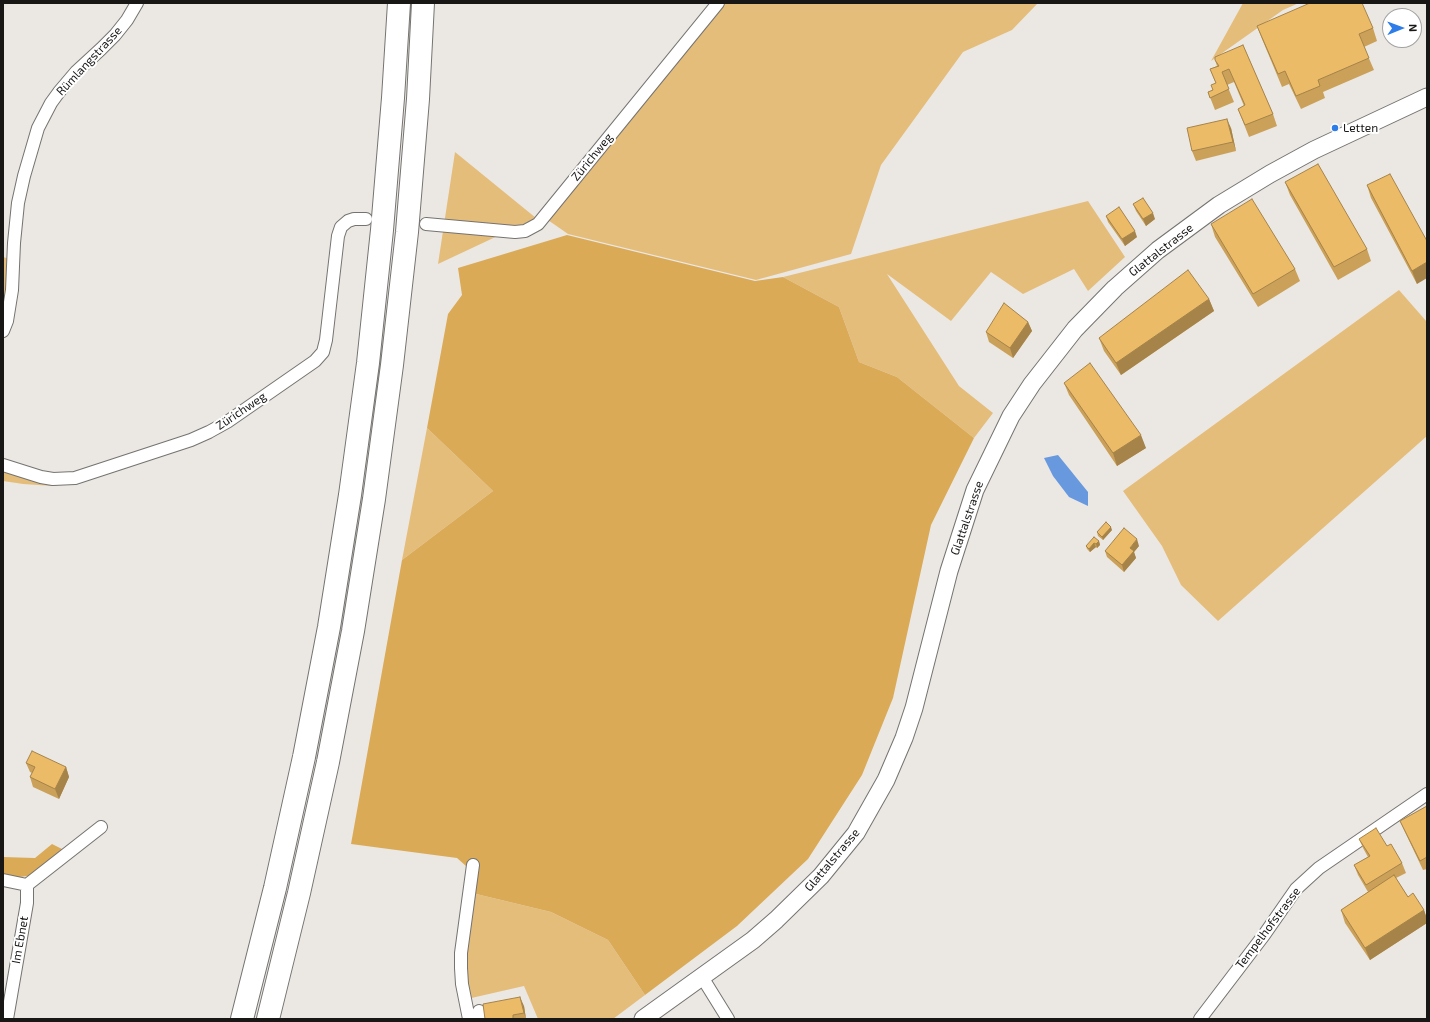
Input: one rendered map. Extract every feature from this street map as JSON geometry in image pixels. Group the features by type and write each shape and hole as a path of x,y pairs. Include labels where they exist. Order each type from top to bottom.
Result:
{"highway":[{"path":"242,1019 275,888 304,757 329,627 350,495 368,363 382,230 399,3"},
{"path":"268,1019 299,893 328,762 353,631 373,506 385,425 402,284 413,158 423,3"}],"street":[{"name":"Rümlangstrasse","path":"3,332 7,321 12,290 14,243 18,203 38,128 58,92 76,72 102,49 115,35 127,20 137,3"},
{"name":"Zürichweg","path":"426,224 515,232 525,231 538,224 718,3"},
{"name":"Glattalstrasse","path":"643,1019 753,940 776,920 822,876 841,854 856,833 886,780 911,716 949,571 974,490 1011,416 1032,384 1075,329 1115,288 1158,250 1219,206 1270,174 1325,145 1427,97"},
{"name":"Zürichweg","path":"3,465 41,477 53,479 75,478 191,440 227,422 315,361 323,352 326,340 338,236 342,227 348,221 354,219 366,219"},
{"name":"Tempelhofstrasse","path":"1200,1019 1264,935 1296,889 1319,868 1427,794"},
{"path":"3,880 27,885 101,827"},
{"path":"468,1019 462,984 461,952 473,865"},
{"name":"Im Ebnet","path":"7,1019 27,903 27,885"},
{"path":"702,977 728,1019"}],"shaded area":[{"path":"721,3 1038,3 1012,30 963,52 881,165 851,254 756,280 568,234 545,218"},
{"path":"1243,3 1299,3 1283,10 1211,61"},
{"path":"455,152 536,218 438,264"},
{"path":"1088,201 1125,257 1088,291 1074,269 1023,294 991,272 951,321 887,274 959,386 993,413 974,438 897,377 859,362 839,307 783,277"},
{"path":"567,235 755,281 783,277 839,307 859,362 897,377 974,438 931,525 893,698 862,775 808,859 737,926 645,995 608,940 551,912 472,893 475,874 457,858 351,844 402,560 493,491 427,428 448,314 462,295 458,268"},
{"path":"3,257 10,259 3,316"},
{"path":"1399,290 1427,322 1427,436 1218,621 1181,585 1162,546 1123,491"},
{"path":"427,428 493,491 402,560"},
{"path":"3,468 66,483 53,486 3,481"},
{"path":"52,844 64,850 35,875 12,878 3,877 3,857 35,858"},
{"path":"472,893 551,912 608,940 645,995 613,1019 538,1019 524,986 467,999 463,983"}],"water":[{"path":"1058,455 1088,492 1088,506 1069,497 1053,476 1044,458"}],"building":[{"path":"1310,3 1362,3 1373,28 1359,34 1369,58 1318,80 1320,86 1296,96 1285,71 1278,74 1257,26"},
{"path":"1243,45 1273,114 1245,125 1238,109 1245,105 1229,69 1222,72 1229,89 1210,98 1208,92 1213,90 1211,85 1216,83 1210,69 1219,66 1215,60 1215,57"},
{"path":"1227,119 1233,142 1192,151 1187,128"},
{"path":"1318,164 1367,249 1334,267 1285,182"},
{"path":"1390,174 1427,241 1427,262 1412,271 1367,185"},
{"path":"1143,198 1153,213 1143,219 1133,204"},
{"path":"1252,199 1295,269 1253,294 1211,224"},
{"path":"1119,207 1135,231 1122,239 1106,216"},
{"path":"1188,270 1209,299 1116,363 1099,338"},
{"path":"1004,303 1028,322 1010,348 986,332"},
{"path":"1090,363 1141,435 1113,453 1064,383"},
{"path":"1106,522 1111,527 1102,537 1097,532"},
{"path":"1124,528 1137,539 1130,548 1134,551 1122,565 1105,551"},
{"path":"1094,537 1099,541 1096,544 1094,543 1089,549 1086,546"},
{"path":"32,751 66,767 55,789 30,777 35,767 26,763"},
{"path":"1427,806 1427,857 1420,861 1400,821"},
{"path":"1376,828 1387,846 1391,844 1402,863 1366,885 1354,865 1370,856 1359,839"},
{"path":"1394,875 1408,897 1413,893 1424,910 1365,948 1341,910"},
{"path":"520,997 524,1013 513,1015 513,1019 485,1019 483,1004"}],"place":[{"name":"Letten","path":"1335,128"}]}
